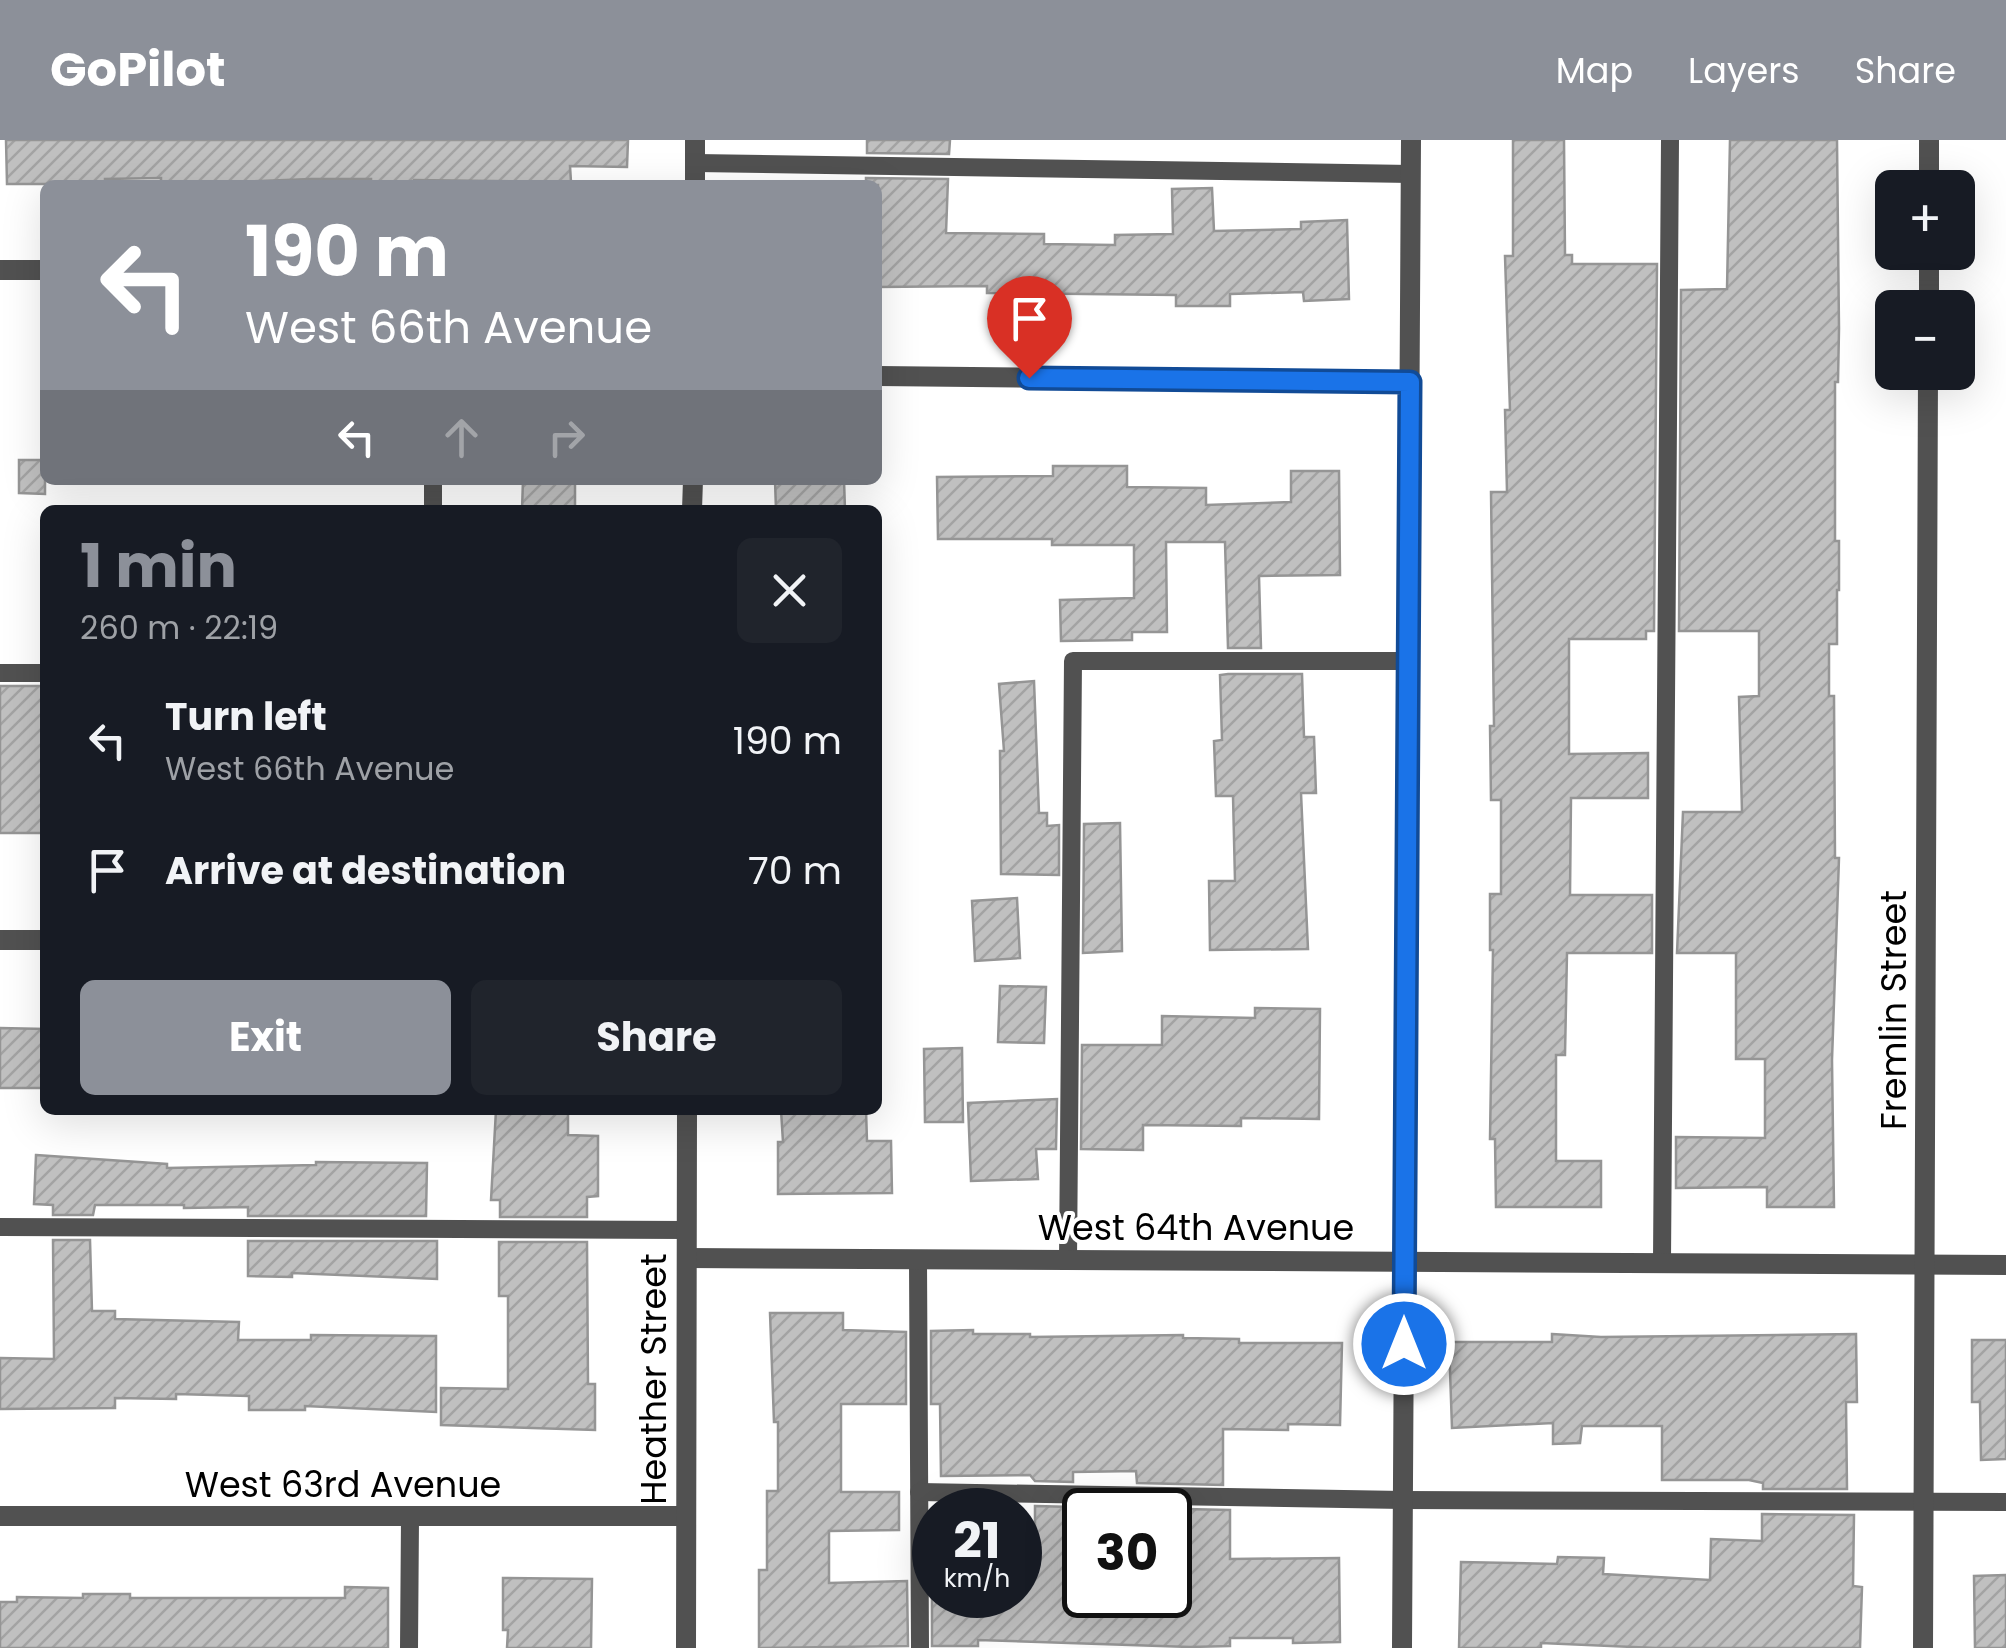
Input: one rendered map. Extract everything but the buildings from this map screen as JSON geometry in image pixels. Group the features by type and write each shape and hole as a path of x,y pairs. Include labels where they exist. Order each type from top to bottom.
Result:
{"street":[{"path":"695,180 696,140"},
{"path":"1402,1648 1411,140"},
{"path":"1929,140 1929,170"},
{"path":"0,270 40,270"},
{"path":"882,376 1410,382"},
{"name":"Fremlin Street","path":"1923,1648 1928,390"},
{"path":"0,940 40,940"},
{"name":"Heather Street","path":"686,1648 687,1115"},
{"name":"West 64th Avenue","path":"687,1258 2006,1265"},
{"name":"West 63rd Avenue","path":"0,1516 686,1516"}],"lane":[{"path":"1662,1262 1670,140"},
{"path":"696,163 1411,174"},
{"path":"1068,1261 1073,661 1408,661"},
{"path":"0,673 40,673"},
{"path":"0,1226 687,1230"},
{"path":"918,1260 919,1488"},
{"path":"1042,1494 2006,1502"},
{"path":"409,1648 410,1518"},
{"path":"920,1618 920,1648"}],"route":[{"path":"1029,378 1410,382 1404,1344"}]}
